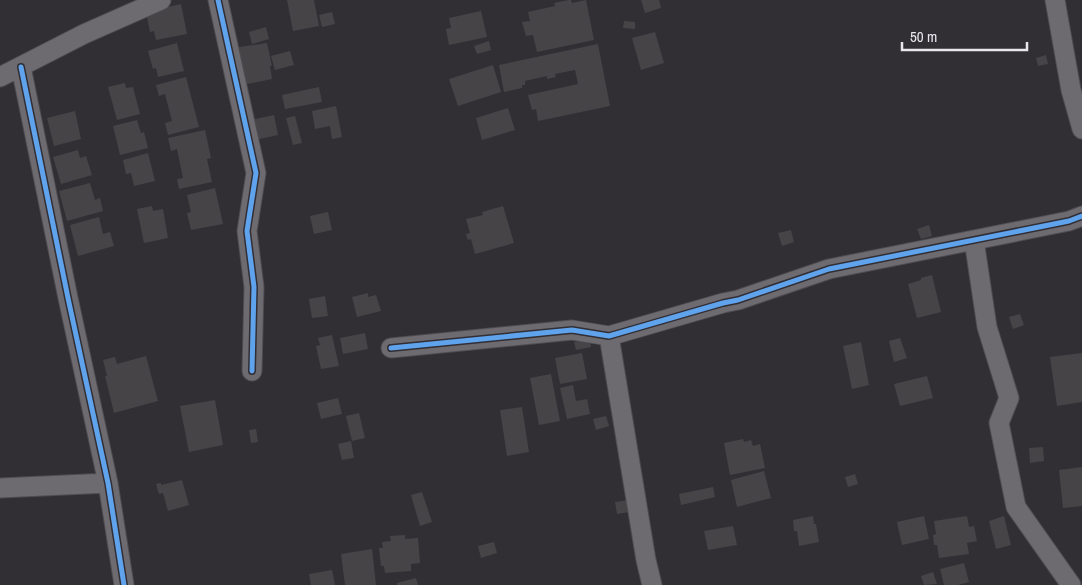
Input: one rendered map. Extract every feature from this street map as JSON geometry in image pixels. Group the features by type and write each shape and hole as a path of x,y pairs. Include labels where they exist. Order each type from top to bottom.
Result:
{"street":[{"path":"0,77 84,34 161,0"},
{"path":"218,0 256,173 247,231 254,287 252,371"},
{"path":"1055,0 1072,90 1082,129"},
{"path":"21,67 108,483 124,585"},
{"path":"391,348 572,330 609,336 738,300 829,269 1082,216"},
{"path":"974,240 987,327 1009,398 999,423 1016,507 1071,585"},
{"path":"609,336 646,560 652,585"},
{"path":"0,488 108,483"}],"building":[{"path":"287,0 314,0 319,26 293,31"},
{"path":"571,0 572,3 586,0 594,40 537,52 533,35 526,36 522,22 530,21 528,12 555,6 554,3"},
{"path":"641,0 659,0 661,8 645,13"},
{"path":"181,4 187,34 156,40 154,31 150,32 146,12"},
{"path":"481,11 487,37 449,45 446,29 451,28 449,18"},
{"path":"332,12 335,24 322,27 319,15"},
{"path":"624,21 635,22 635,29 623,28"},
{"path":"266,27 269,39 252,44 249,32"},
{"path":"655,32 664,63 641,70 632,38"},
{"path":"489,41 491,50 477,54 474,46"},
{"path":"177,43 184,71 158,77 156,68 153,69 148,51"},
{"path":"267,43 272,66 270,66 272,79 243,85 233,48"},
{"path":"598,44 610,106 538,121 536,109 532,110 528,95 578,84 575,70 555,74 556,77 547,79 547,76 525,81 525,85 522,85 522,88 504,92 499,65"},
{"path":"290,51 294,65 275,70 271,56"},
{"path":"1046,55 1048,64 1038,66 1036,58"},
{"path":"493,65 501,92 458,106 449,79"},
{"path":"186,77 199,127 168,135 165,123 172,121 165,94 159,96 156,85"},
{"path":"125,83 126,88 133,87 140,114 117,120 108,87"},
{"path":"319,87 322,102 285,109 282,95"},
{"path":"336,106 342,137 332,139 330,126 315,129 312,111"},
{"path":"508,108 515,130 482,140 476,118"},
{"path":"75,111 81,139 54,146 47,118"},
{"path":"274,115 278,135 255,140 250,120"},
{"path":"295,116 302,143 293,145 286,118"},
{"path":"137,120 141,133 144,132 148,148 120,155 113,126"},
{"path":"205,130 211,158 207,159 212,182 179,189 177,179 183,178 177,149 171,151 168,138"},
{"path":"78,150 80,158 86,156 92,175 61,184 53,157"},
{"path":"148,153 155,181 134,186 131,173 126,174 123,160"},
{"path":"90,183 95,200 100,198 103,211 67,221 59,191"},
{"path":"215,188 223,224 191,230 187,213 191,212 187,195"},
{"path":"152,206 153,211 163,209 168,238 144,243 137,209"},
{"path":"503,206 514,243 475,254 471,239 468,240 466,234 470,233 466,219 483,215 482,212"},
{"path":"328,212 332,230 314,234 310,216"},
{"path":"99,217 103,234 110,232 114,246 78,256 70,225"},
{"path":"929,225 932,236 921,239 917,229"},
{"path":"791,230 794,242 782,246 778,233"},
{"path":"932,275 941,312 917,318 908,284"},
{"path":"368,293 368,297 376,295 381,311 357,317 352,297"},
{"path":"325,296 328,316 312,318 309,299"},
{"path":"1020,314 1024,325 1013,329 1009,317"},
{"path":"365,333 368,349 343,354 340,338"},
{"path":"332,335 339,366 321,369 316,346 320,345 318,338"},
{"path":"900,338 907,358 894,362 889,341"},
{"path":"590,339 591,347 576,350 574,342"},
{"path":"861,342 869,385 852,389 843,346"},
{"path":"582,353 587,379 560,384 555,358"},
{"path":"1082,353 1082,402 1057,406 1050,357"},
{"path":"146,356 158,401 114,413 103,360 115,357 117,364"},
{"path":"551,374 560,421 539,425 530,378"},
{"path":"927,376 933,398 900,406 894,384"},
{"path":"573,385 576,401 587,399 590,414 567,419 560,388"},
{"path":"338,398 342,414 321,419 317,403"},
{"path":"215,400 223,445 189,452 180,406"},
{"path":"522,407 529,452 507,456 500,410"},
{"path":"359,413 365,438 352,441 346,416"},
{"path":"606,416 609,426 596,430 593,419"},
{"path":"256,429 258,442 251,443 249,430"},
{"path":"743,439 744,442 751,440 753,446 760,444 765,468 730,475 724,443"},
{"path":"351,441 354,458 342,460 338,444"},
{"path":"1043,447 1044,461 1030,463 1029,448"},
{"path":"1082,467 1082,506 1063,508 1059,470"},
{"path":"764,471 771,498 737,507 731,480"},
{"path":"855,474 858,484 848,487 845,477"},
{"path":"182,480 189,505 168,511 163,493 159,494 156,484 161,483 161,485"},
{"path":"713,487 715,497 681,505 679,494"},
{"path":"422,492 432,522 420,526 411,495"},
{"path":"628,500 629,512 617,514 615,502"},
{"path":"813,516 819,542 799,546 793,520"},
{"path":"924,516 929,539 902,545 897,522"},
{"path":"967,516 969,527 974,526 977,541 967,543 969,554 939,558 937,545 934,545 933,535 936,534 934,521"},
{"path":"1004,516 1011,545 996,549 989,521"},
{"path":"733,526 737,545 708,550 704,531"},
{"path":"405,535 405,539 418,538 420,563 411,564 411,571 385,573 384,566 381,566 379,548 383,548 382,542 391,541 390,536"},
{"path":"494,542 497,553 481,558 478,546"},
{"path":"372,549 376,585 345,585 341,554"},
{"path":"964,563 969,582 958,585 944,585 940,569"},
{"path":"332,570 335,585 311,585 309,574"},
{"path":"933,572 937,584 924,585 921,576"},
{"path":"416,578 418,585 397,585 397,583"}],"cycle path":[{"path":"218,0 256,173 247,231 254,287 252,371"},
{"path":"21,67 108,483 124,585"},
{"path":"391,348 572,330 609,336 738,300 829,269 1069,221 1082,216"}]}
